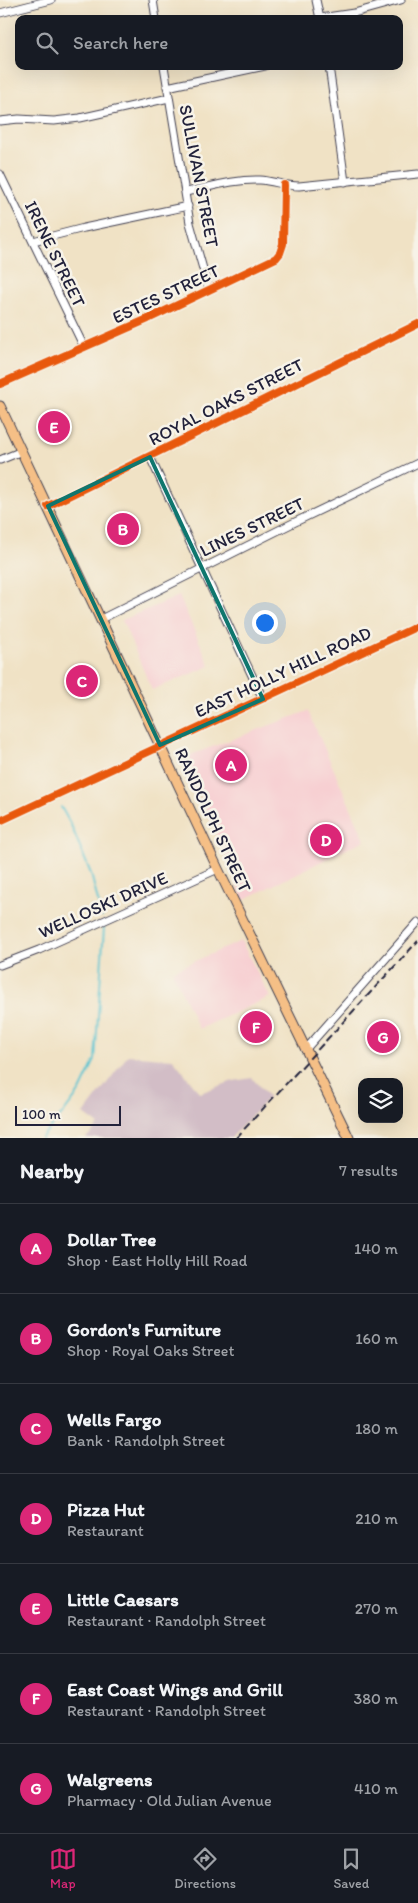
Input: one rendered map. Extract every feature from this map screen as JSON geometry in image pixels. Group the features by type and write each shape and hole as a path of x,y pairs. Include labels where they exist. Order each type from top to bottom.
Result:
{"main road":[{"name":"RANDOLPH STREET","path":"0,406 304,1050 349,1138"}],"street":[{"path":"0,13 51,0"},
{"path":"153,0 155,15"},
{"path":"316,0 319,15"},
{"path":"340,15 401,0"},
{"name":"SULLIVAN STREET","path":"165,70 195,241 209,290"},
{"path":"167,87 246,70"},
{"path":"329,70 344,182"},
{"path":"0,121 19,119 54,121 80,118 169,98"},
{"name":"IRENE STREET","path":"0,174 84,347"},
{"path":"186,192 249,180 270,181 284,186 418,174"},
{"name":"ESTES STREET","path":"0,384 267,264 280,253 283,244 285,222 284,186"},
{"path":"33,241 188,206"},
{"name":"ROYAL OAKS STREET","path":"48,506 418,324"},
{"path":"0,460 22,450"},
{"path":"150,457 262,698"},
{"name":"LINES STREET","path":"101,619 418,463"},
{"name":"EAST HOLLY HILL ROAD","path":"0,821 418,626"},
{"name":"WELLOSKI DRIVE","path":"0,965 39,950 218,869"},
{"path":"304,1050 418,922"}],"highlighted area":[{"path":"150,457 263,699 160,745 48,506"}],"shaded area":[{"path":"179,596 210,666 152,690 122,620"},
{"path":"308,711 365,840 243,900 185,757"},
{"path":"241,941 270,997 199,1029 172,971"},
{"path":"128,1055 173,1059 200,1093 233,1081 252,1078 269,1097 231,1138 86,1138 99,1125 84,1114"}],"waterway":[{"path":"61,807 71,825 91,874 102,917"},
{"path":"41,1138 80,1091 95,1060 104,928"}],"railway":[{"path":"236,1138 418,941"}],"cycle path":[{"path":"0,384 148,319 276,258 283,244 284,185"},
{"path":"48,506 418,324"},
{"path":"0,821 418,626"}],"place":[{"name":"Little Caesars","path":"54,427"},
{"name":"Gordon's Furniture","path":"123,529"},
{"name":"Wells Fargo","path":"82,681"},
{"name":"Dollar Tree","path":"231,765"},
{"name":"Pizza Hut","path":"326,840"},
{"name":"East Coast Wings and Grill","path":"256,1027"},
{"name":"Walgreens","path":"383,1037"}]}
